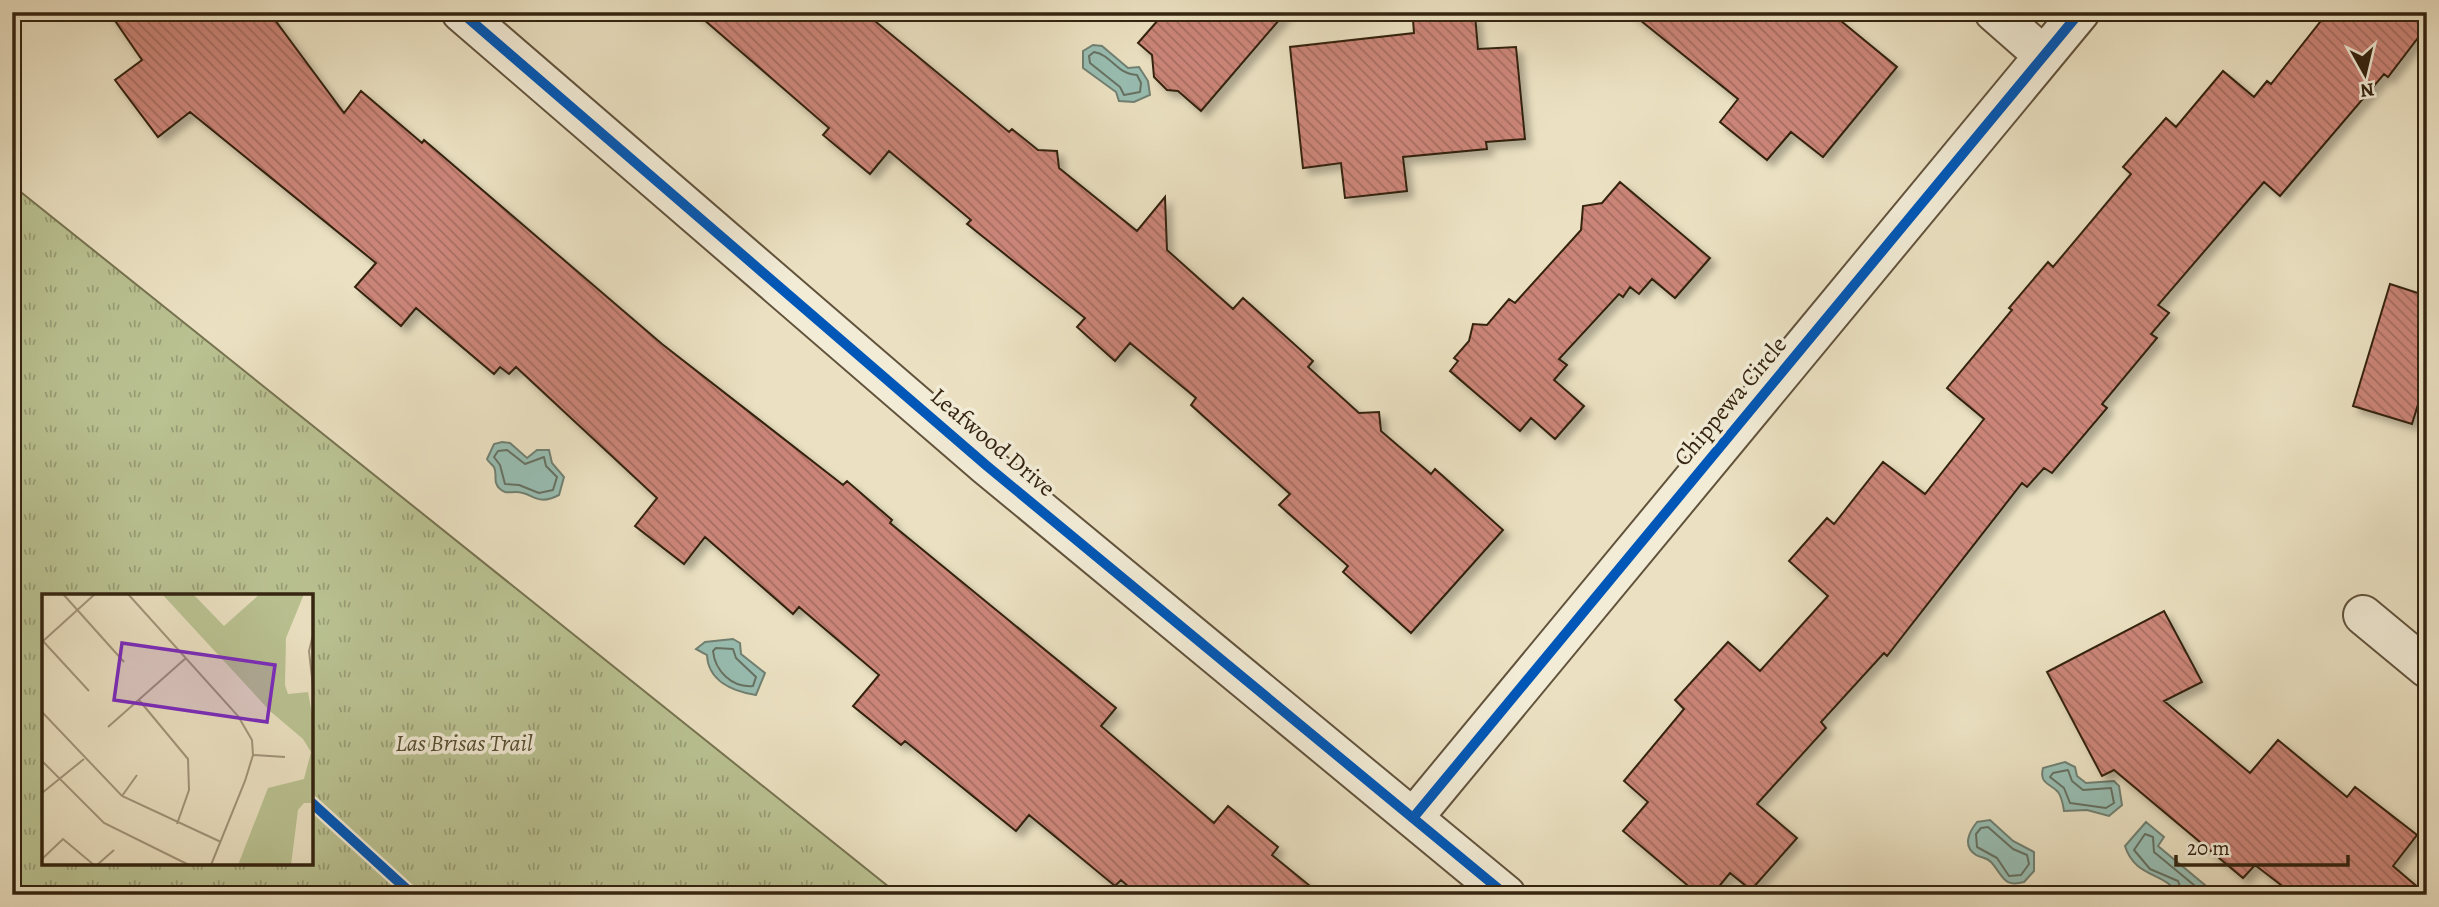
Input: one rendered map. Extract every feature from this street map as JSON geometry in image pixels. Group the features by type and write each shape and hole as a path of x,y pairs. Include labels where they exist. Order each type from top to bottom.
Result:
{"street":[{"name":"Leafwood Drive","path":"461,12 987,466 1506,895"},
{"path":"1994,12 2043,55"},
{"name":"Chippewa Circle","path":"1413,818 2080,12"},
{"path":"2363,615 2427,668"}],"green space":[{"name":"Las Brisas Trail","path":"12,185 899,895 12,895"}],"water":[{"path":"1093,45 1102,46 1128,68 1139,67 1148,81 1150,95 1134,102 1119,101 1116,92 1083,68 1083,51"},
{"path":"510,443 527,458 537,450 549,450 552,463 564,477 559,495 545,500 500,489 496,484 494,467 487,459 494,444"},
{"path":"733,639 740,643 741,654 765,673 756,695 738,691 722,683 708,664 707,655 696,649 705,642"},
{"path":"2065,762 2075,767 2077,776 2086,783 2114,781 2119,786 2122,805 2109,816 2087,810 2064,811 2059,794 2046,783 2042,773 2043,768"},
{"path":"1990,820 2013,841 2034,852 2034,871 2024,882 2007,882 1991,862 1976,855 1969,847 1969,834 1977,822"},
{"path":"2146,822 2164,837 2158,846 2217,895 2177,895 2166,882 2136,864 2125,846"}],"building":[{"path":"109,12 269,12 344,113 361,91 422,143 424,140 662,344 843,485 847,481 892,520 890,523 1116,708 1101,726 1214,823 1228,806 1278,847 1272,855 1321,895 1138,895 1121,880 1115,886 1029,815 1016,831 905,741 901,745 853,706 879,675 799,607 793,614 705,537 684,564 635,526 657,498 516,367 509,374 500,367 494,374 416,308 401,326 355,287 376,263 190,112 158,137 115,80 142,60"},
{"path":"695,12 864,12 1009,132 1012,129 1038,150 1057,151 1059,168 1137,231 1165,197 1167,250 1233,309 1243,298 1313,361 1308,367 1359,413 1379,412 1381,431 1431,474 1435,469 1503,530 1411,633 1343,572 1348,566 1279,505 1290,494 1191,405 1196,398 1130,343 1115,361 1077,327 1085,318 967,224 971,220 889,151 870,174 823,135 829,128"},
{"path":"1165,12 1286,12 1201,111 1178,91 1167,90 1154,77 1152,55 1138,43"},
{"path":"1630,12 1830,12 1897,67 1823,157 1791,132 1767,160 1720,122 1738,99"},
{"path":"2328,12 2427,12 2427,26 2388,77 2384,74 2280,196 2264,182 2158,305 2169,313 2151,334 2157,338 2102,404 2107,408 2052,473 2044,468 2027,487 2022,483 1887,656 1884,653 1821,722 1826,728 1757,804 1797,838 1751,890 1730,873 1712,895 1699,895 1623,831 1648,802 1624,781 1684,709 1675,700 1728,642 1760,671 1828,596 1789,561 1827,518 1834,524 1883,462 1925,494 1984,419 1947,388 2048,262 2053,267 2131,174 2123,167 2166,118 2176,127 2223,71 2254,97 2267,81 2271,84"},
{"path":"1475,15 1478,49 1516,47 1525,139 1486,142 1487,149 1403,157 1407,191 1345,198 1341,163 1303,168 1290,47 1414,33 1413,20"},
{"path":"1620,182 1710,258 1675,298 1652,279 1639,294 1630,287 1623,297 1619,294 1559,359 1567,365 1554,380 1584,406 1555,439 1531,418 1520,431 1450,371 1458,361 1454,358 1469,341 1473,324 1487,325 1509,299 1515,303 1581,230 1583,206 1602,203"},
{"path":"2390,284 2427,296 2427,375 2412,424 2353,406"},
{"path":"2164,611 2202,682 2164,701 2250,773 2278,740 2347,797 2355,787 2417,835 2393,866 2427,895 2294,895 2255,865 2243,878 2114,770 2102,776 2047,672"}],"cycle path":[{"path":"461,12 987,466 1506,895"},
{"path":"1413,818 2080,12"},
{"path":"313,804 413,895"}]}
